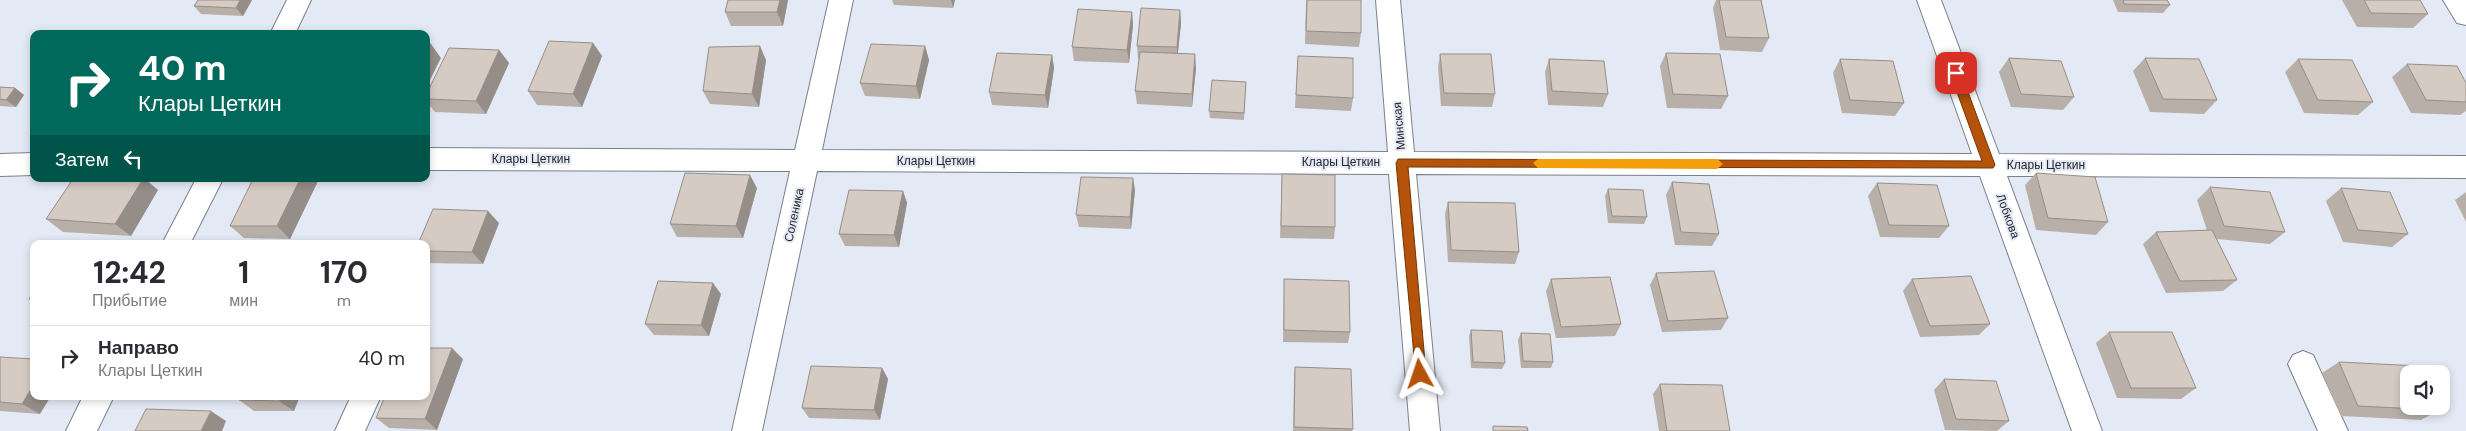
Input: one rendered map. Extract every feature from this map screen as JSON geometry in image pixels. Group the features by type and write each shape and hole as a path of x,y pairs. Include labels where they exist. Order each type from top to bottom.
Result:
{"street":[{"path":"284,30 299,0"},
{"name":"Соленика","path":"747,431 840,0"},
{"name":"Минская","path":"1388,0 1425,431"},
{"name":"Лобкова","path":"1928,0 2087,431"},
{"path":"2456,0 2466,16"},
{"name":"Клары Цеткин","path":"430,159 2466,167"},
{"path":"0,165 30,164"},
{"path":"178,240 207,182"},
{"path":"2303,364 2333,431"},
{"path":"81,431 97,400"},
{"path":"350,431 364,400"}],"building":[{"path":"198,0 240,0 236,8 194,6"},
{"path":"728,0 780,0 777,12 725,12"},
{"path":"1307,0 1361,0 1361,33 1306,31"},
{"path":"1719,0 1761,0 1769,38 1726,37"},
{"path":"2123,0 2167,0 2170,5 2124,4"},
{"path":"2364,0 2420,0 2428,14 2371,13"},
{"path":"1141,8 1180,10 1177,47 1137,46"},
{"path":"1078,9 1132,12 1127,50 1072,47"},
{"path":"549,41 593,43 573,94 528,91"},
{"path":"871,44 925,46 916,86 860,83"},
{"path":"760,46 752,94 703,91 709,47"},
{"path":"449,48 499,50 476,101 430,99 430,87"},
{"path":"1140,52 1195,54 1192,94 1135,91"},
{"path":"997,53 1052,55 1045,95 989,92"},
{"path":"1666,53 1720,54 1728,96 1673,94"},
{"path":"1440,54 1491,54 1495,94 1444,93"},
{"path":"1298,56 1353,58 1353,98 1296,95"},
{"path":"2009,58 2061,61 2074,97 2021,94"},
{"path":"2145,58 2199,59 2217,100 2163,99"},
{"path":"1549,59 1604,61 1608,94 1552,91"},
{"path":"1840,59 1893,61 1904,103 1850,100"},
{"path":"2298,59 2352,60 2373,102 2318,100"},
{"path":"2407,64 2457,66 2466,83 2466,102 2426,100"},
{"path":"1212,80 1246,82 1244,113 1209,111"},
{"path":"0,87 15,88 6,100 0,99"},
{"path":"685,173 750,175 736,226 670,224"},
{"path":"2036,173 2095,177 2108,222 2048,218"},
{"path":"1282,174 1335,175 1335,227 1281,226"},
{"path":"1081,177 1133,178 1130,217 1076,215"},
{"path":"71,182 141,182 115,224 46,219"},
{"path":"252,182 299,182 277,226 230,226"},
{"path":"1672,182 1709,184 1719,234 1681,232"},
{"path":"1877,183 1937,185 1949,226 1889,225"},
{"path":"2210,187 2270,192 2285,232 2224,226"},
{"path":"2341,188 2390,192 2408,234 2358,230"},
{"path":"1608,189 1643,190 1647,217 1612,216"},
{"path":"849,190 903,191 894,235 839,234"},
{"path":"1448,202 1515,203 1519,252 1451,250"},
{"path":"433,209 488,211 472,252 430,251 430,240 420,240"},
{"path":"2212,230 2237,280 2180,281 2156,232"},
{"path":"1714,271 1728,318 1668,321 1656,273"},
{"path":"1971,276 1990,324 1930,326 1912,279"},
{"path":"1610,277 1621,324 1561,327 1551,279"},
{"path":"1284,279 1349,281 1350,332 1284,330"},
{"path":"658,281 713,283 701,325 645,324"},
{"path":"1471,330 1502,331 1505,363 1473,362"},
{"path":"2109,332 2172,332 2196,388 2131,388"},
{"path":"1521,333 1550,334 1553,362 1523,361"},
{"path":"430,348 452,348 425,419 376,418 383,400 430,400"},
{"path":"0,357 30,359 30,391 22,404 0,402"},
{"path":"2339,362 2400,365 2400,408 2358,406"},
{"path":"811,366 882,368 874,410 802,408"},
{"path":"1295,367 1351,369 1353,429 1294,427"},
{"path":"1944,379 1996,381 2009,421 1956,419"},
{"path":"1660,384 1722,385 1730,431 1667,431"},
{"path":"239,400 279,400 279,401"},
{"path":"146,409 211,411 201,431 135,431"},
{"path":"1493,426 1527,427 1528,431 1493,431"}],"slow traffic":[{"path":"1538,163 1717,164"}],"route":[{"path":"1420,374 1402,163 1989,165 1956,73"}]}
